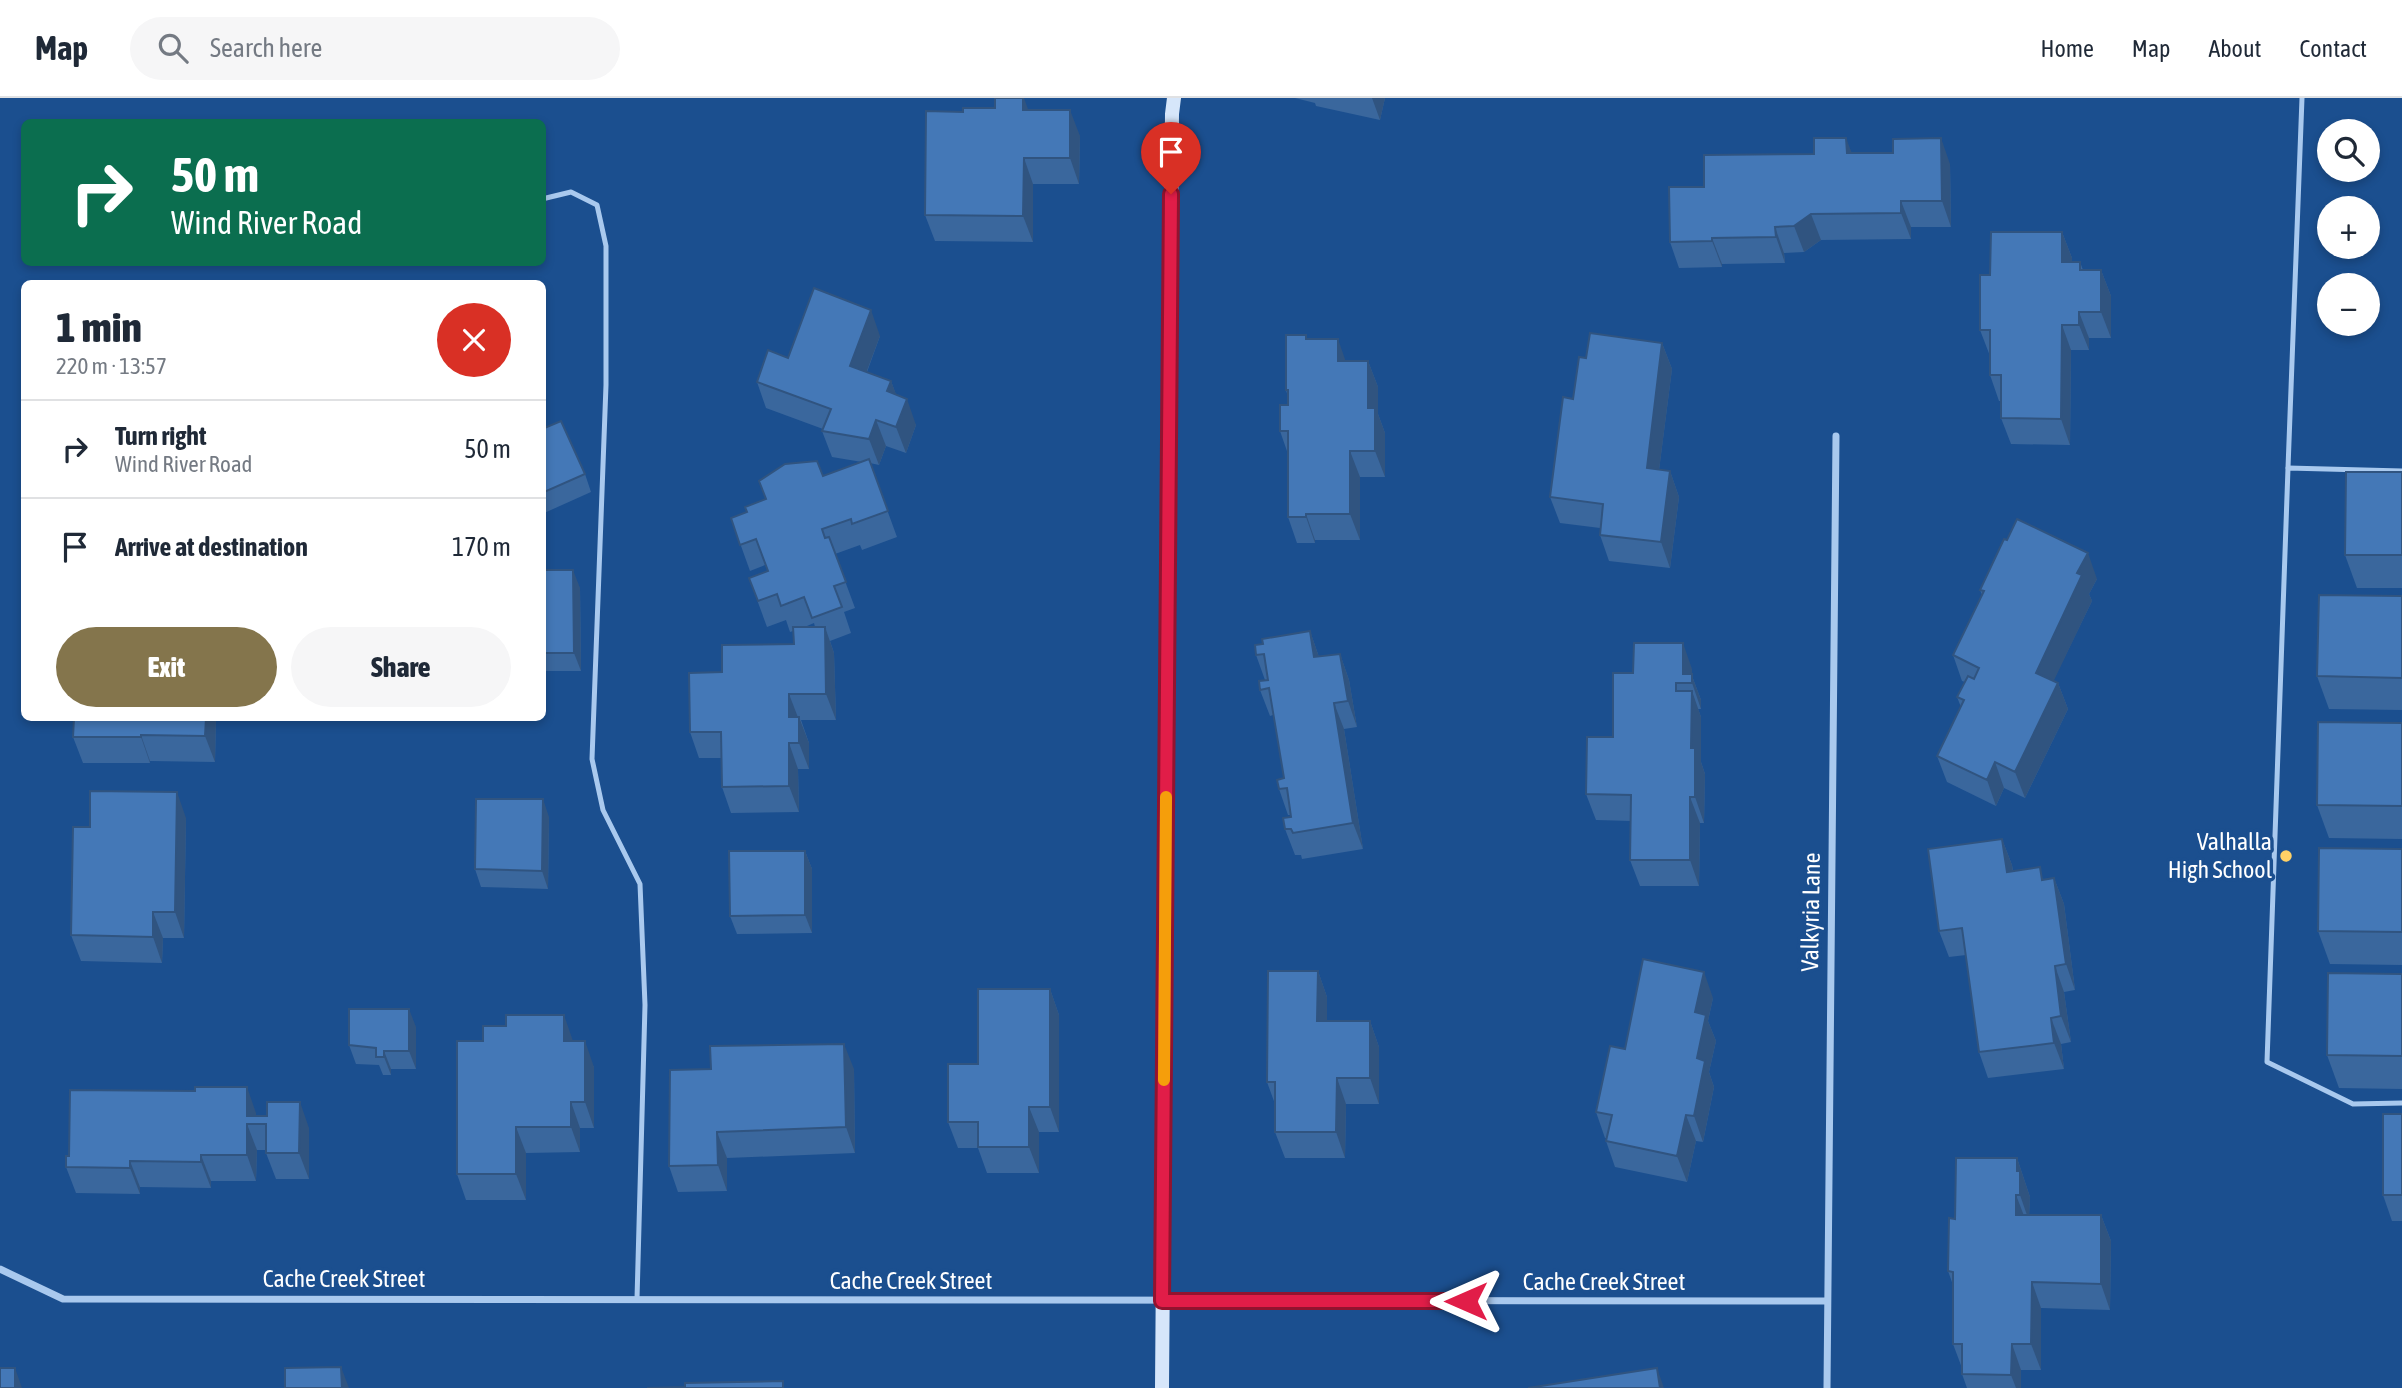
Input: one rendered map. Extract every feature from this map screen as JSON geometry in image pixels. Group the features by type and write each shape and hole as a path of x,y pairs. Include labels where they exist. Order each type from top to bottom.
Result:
{"street":[{"path":"1162,1388 1174,98"},
{"name":"Valkyria Lane","path":"1827,1388 1836,436"},
{"name":"Cache Creek Street","path":"1,1270 63,1298 1826,1301"}],"lane":[{"path":"2302,98 2267,1062 2353,1104 2402,1103"},
{"path":"546,198 571,192 597,205 606,246 606,385 592,759 603,810 639,884 645,1005 637,1298"},
{"path":"2288,468 2402,471"}],"building":[{"path":"995,98 1023,98 1023,110 1070,110 1070,158 1024,158 1023,216 925,215 926,111 963,112 963,108 995,108"},
{"path":"1814,138 1846,138 1847,153 1893,153 1893,139 1941,138 1942,201 1901,201 1901,213 1811,214 1794,226 1775,227 1776,237 1670,242 1669,187 1704,187 1704,155 1814,154"},
{"path":"1991,232 2062,232 2062,262 2080,262 2080,270 2101,270 2101,312 2079,312 2079,325 2062,325 2061,419 2001,418 2001,375 1990,375 1990,330 1980,330 1980,275 1990,275"},
{"path":"814,288 871,310 850,366 891,381 887,391 907,399 896,427 876,420 869,439 822,431 831,409 757,382 768,350 788,358"},
{"path":"1590,333 1662,343 1647,468 1670,471 1661,542 1600,535 1603,504 1550,497 1563,397 1573,399 1579,357 1586,358"},
{"path":"1286,335 1306,335 1306,339 1338,339 1338,361 1368,361 1368,408 1375,408 1375,451 1350,451 1350,514 1306,514 1306,517 1288,517 1288,431 1280,431 1280,405 1288,405"},
{"path":"561,421 585,474 546,491 546,427"},
{"path":"869,459 888,511 852,524 851,519 822,529 825,538 829,537 846,582 834,586 842,607 812,618 804,597 781,606 777,594 758,601 749,578 768,571 756,539 740,545 731,518 747,512 745,507 766,499 759,481 785,464 817,461 823,476"},
{"path":"2346,472 2402,472 2402,555 2345,555"},
{"path":"2017,519 2088,553 2077,573 2082,575 2036,673 2058,683 2015,772 1995,762 1987,780 1937,756 1964,700 1957,697 1968,676 1974,679 1979,668 1953,655 1984,591 1980,590 2004,539 2007,540"},
{"path":"546,570 573,570 574,653 546,653"},
{"path":"2319,595 2402,596 2402,678 2317,676"},
{"path":"793,627 825,627 826,694 789,694 789,717 799,717 799,743 789,743 789,786 722,787 721,732 690,732 689,673 722,672 722,645 794,644"},
{"path":"1310,631 1314,657 1340,654 1348,701 1334,703 1353,823 1293,833 1291,829 1285,829 1283,818 1291,817 1287,788 1279,789 1277,780 1284,778 1269,688 1260,690 1259,681 1268,680 1264,654 1256,655 1255,645 1263,644 1262,639"},
{"path":"1634,643 1683,643 1683,674 1692,674 1692,683 1676,683 1676,691 1692,691 1691,748 1695,748 1695,797 1690,797 1690,860 1630,860 1631,795 1586,794 1587,737 1613,737 1613,673 1633,673"},
{"path":"74,721 206,721 205,736 73,737"},
{"path":"2318,722 2402,723 2402,806 2317,805"},
{"path":"90,791 177,792 175,912 153,912 153,937 71,935 73,827 90,827"},
{"path":"476,799 543,799 542,871 475,869"},
{"path":"2002,839 2007,872 2040,867 2042,880 2054,878 2066,964 2055,966 2061,1016 2051,1018 2054,1043 1979,1052 1962,928 1939,931 1928,849"},
{"path":"2319,848 2402,849 2402,932 2318,931"},
{"path":"729,851 805,851 805,915 730,916"},
{"path":"1643,959 1704,972 1695,1012 1706,1015 1697,1058 1705,1061 1694,1116 1686,1115 1677,1156 1606,1141 1612,1115 1596,1112 1610,1046 1625,1049"},
{"path":"1268,971 1318,971 1317,1021 1370,1021 1370,1078 1337,1078 1336,1132 1275,1132 1275,1082 1267,1082"},
{"path":"2328,973 2402,974 2402,1056 2327,1055"},
{"path":"978,989 1050,989 1050,1107 1029,1107 1029,1147 978,1147 978,1122 948,1122 948,1064 978,1064"},
{"path":"349,1009 409,1009 409,1051 384,1051 384,1057 376,1057 376,1048 349,1045"},
{"path":"506,1015 564,1015 564,1041 585,1041 585,1102 571,1102 571,1127 516,1127 516,1174 457,1174 457,1041 483,1041 483,1026 506,1026"},
{"path":"844,1044 846,1127 717,1132 718,1165 669,1166 670,1070 711,1069 710,1046"},
{"path":"195,1087 247,1087 247,1116 267,1116 267,1102 300,1102 299,1153 266,1153 266,1124 247,1124 247,1155 201,1155 201,1162 130,1161 130,1168 66,1167 66,1156 69,1156 70,1090 195,1091"},
{"path":"2383,1114 2402,1114 2402,1195 2383,1195"},
{"path":"1956,1158 2017,1158 2020,1195 2016,1195 2016,1215 2101,1215 2101,1284 2032,1282 2031,1344 2012,1344 2011,1375 1962,1374 1962,1344 1953,1344 1953,1272 1948,1271 1949,1218 1955,1219"},
{"path":"341,1367 342,1388 285,1388 285,1368"},
{"path":"0,1368 15,1368 15,1388 0,1388"},
{"path":"1657,1368 1660,1388 1528,1388"},
{"path":"783,1381 783,1388 647,1388 685,1387 685,1383"}],"slow traffic":[{"path":"1164,1080 1166,797"}],"place":[{"name":"Valhalla High School","path":"2286,856"}],"route":[{"path":"1171,194 1162,1301 1466,1301"}]}
